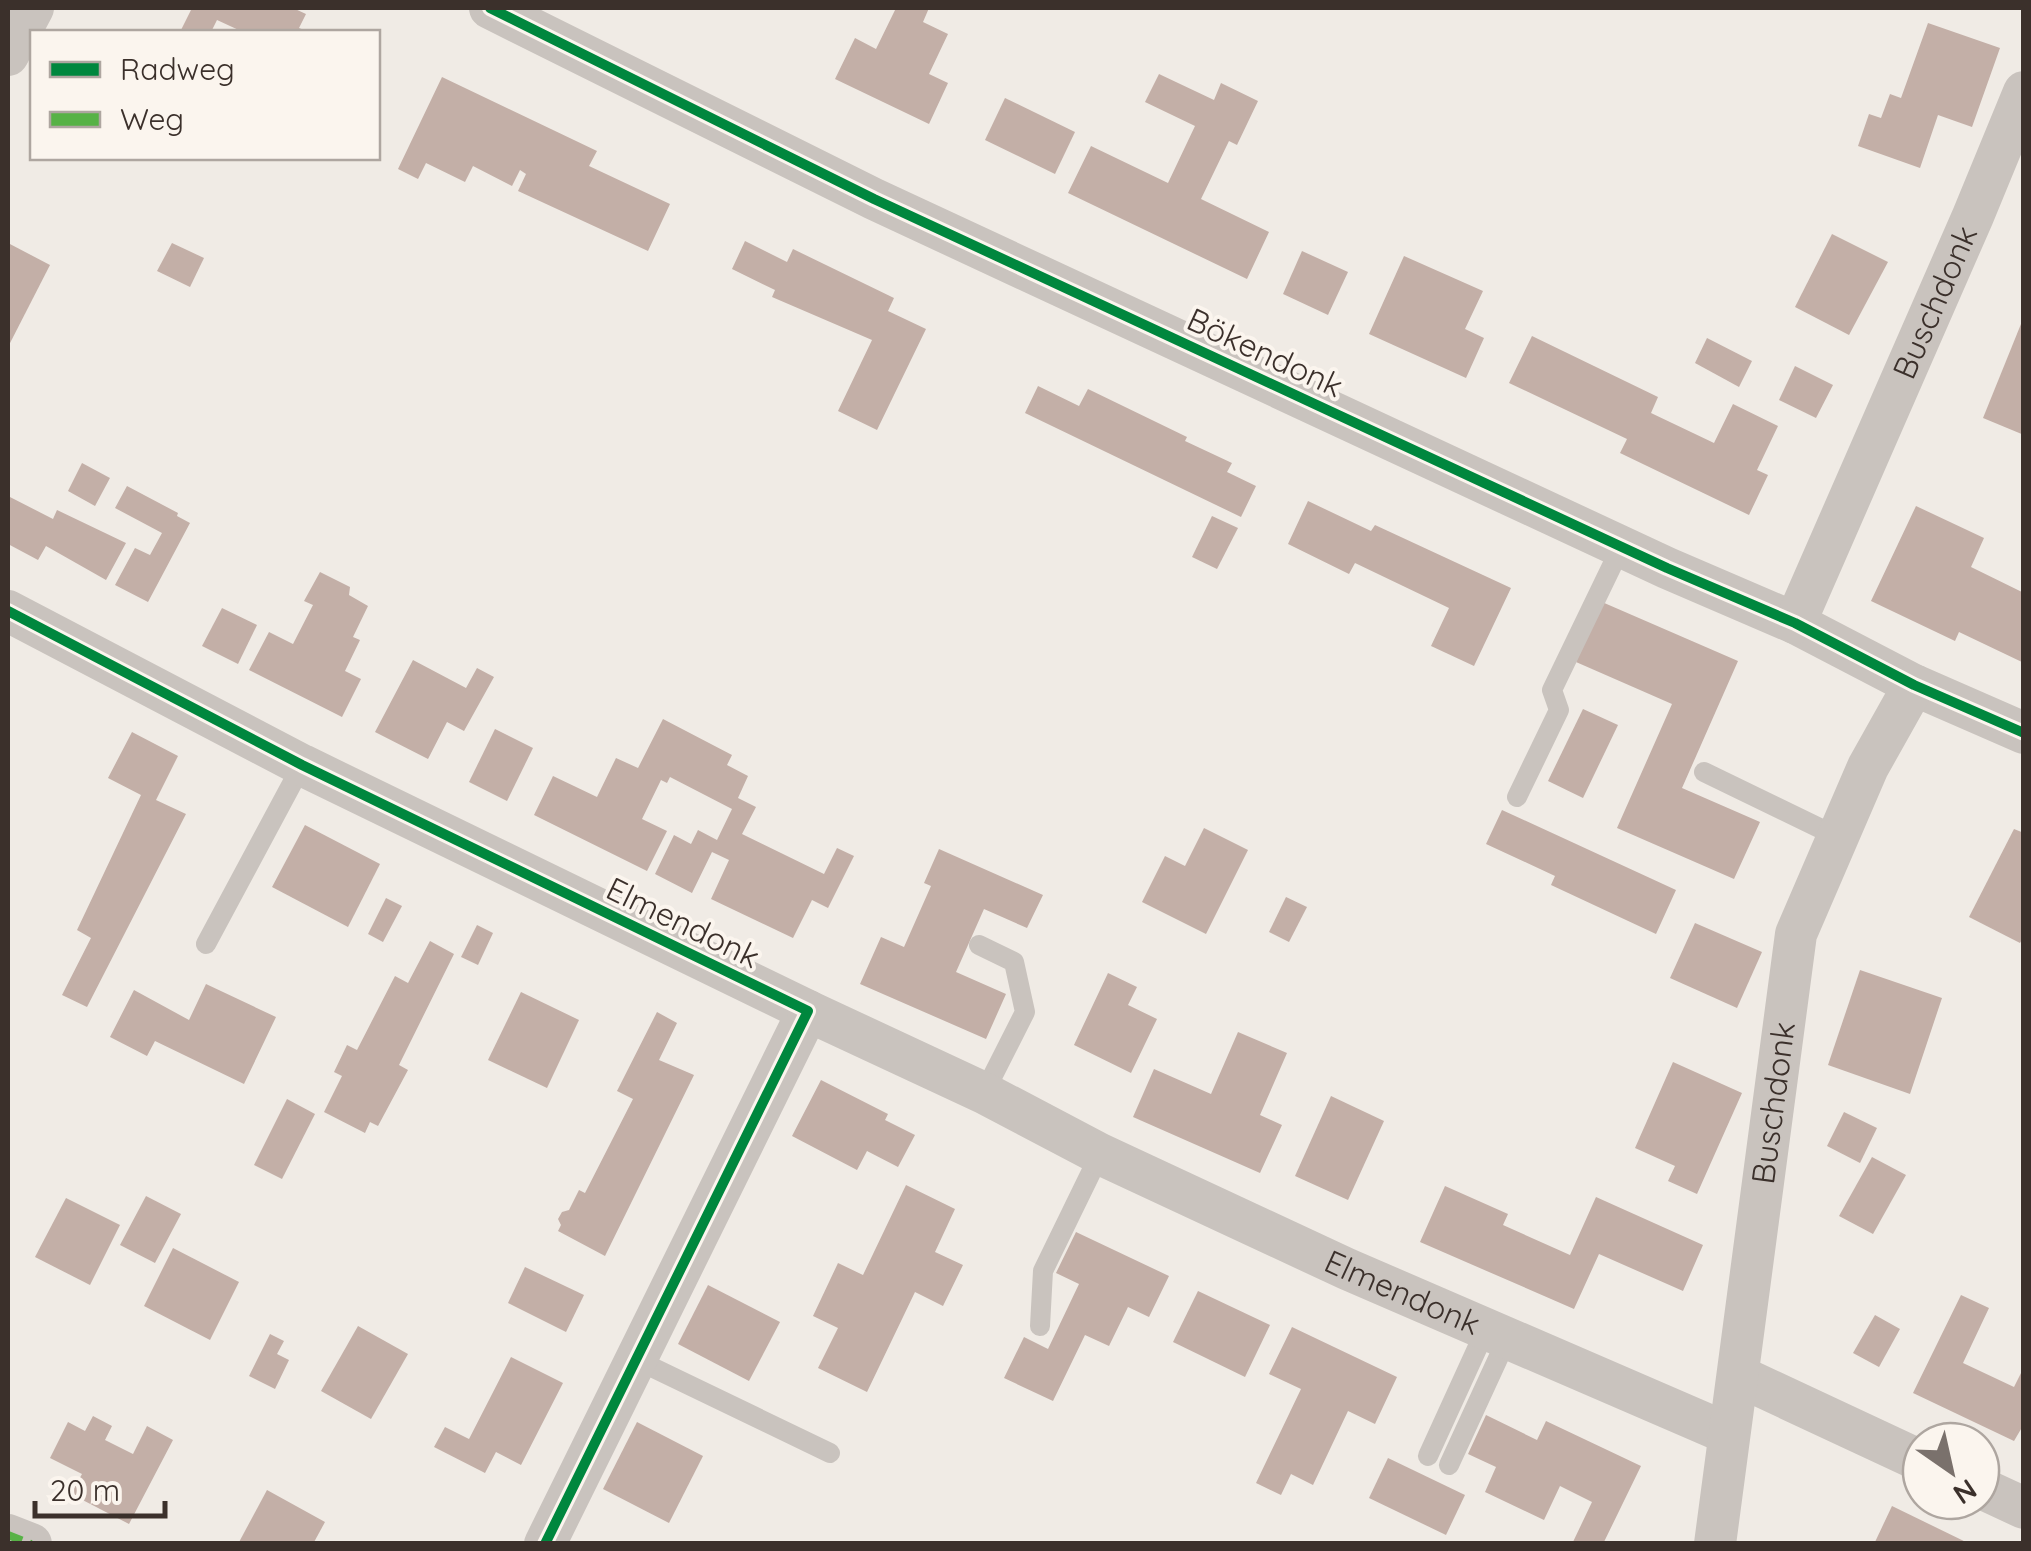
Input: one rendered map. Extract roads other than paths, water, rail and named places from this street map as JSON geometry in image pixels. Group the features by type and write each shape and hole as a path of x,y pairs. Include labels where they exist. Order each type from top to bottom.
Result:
{"street":[{"path":"8,55 33,8"},
{"name":"Bökendonk","path":"490,8 874,200 1795,623 1914,684 2024,733"},
{"name":"Buschdonk","path":"1795,623 2024,92"},
{"name":"Elmendonk","path":"8,611 302,765 984,1093 1100,1154 1496,1334 1728,1434"},
{"name":"Buschdonk","path":"1715,1544 1796,934 1868,767 1914,684"},
{"path":"545,1544 808,1011"},
{"path":"1739,1376 1901,1451"},
{"path":"2001,1497 2024,1508"},
{"path":"8,1535 30,1544"}],"lane":[{"path":"1518,797 1560,710 1552,690 1621,546"},
{"path":"206,944 302,765"},
{"path":"1704,772 1838,838"},
{"path":"980,944 1014,962 1025,1012 984,1093"},
{"path":"1040,1326 1043,1271 1100,1154"},
{"path":"1428,1456 1496,1334"},
{"path":"1450,1464 1496,1334"},
{"path":"637,1360 830,1453"}]}
